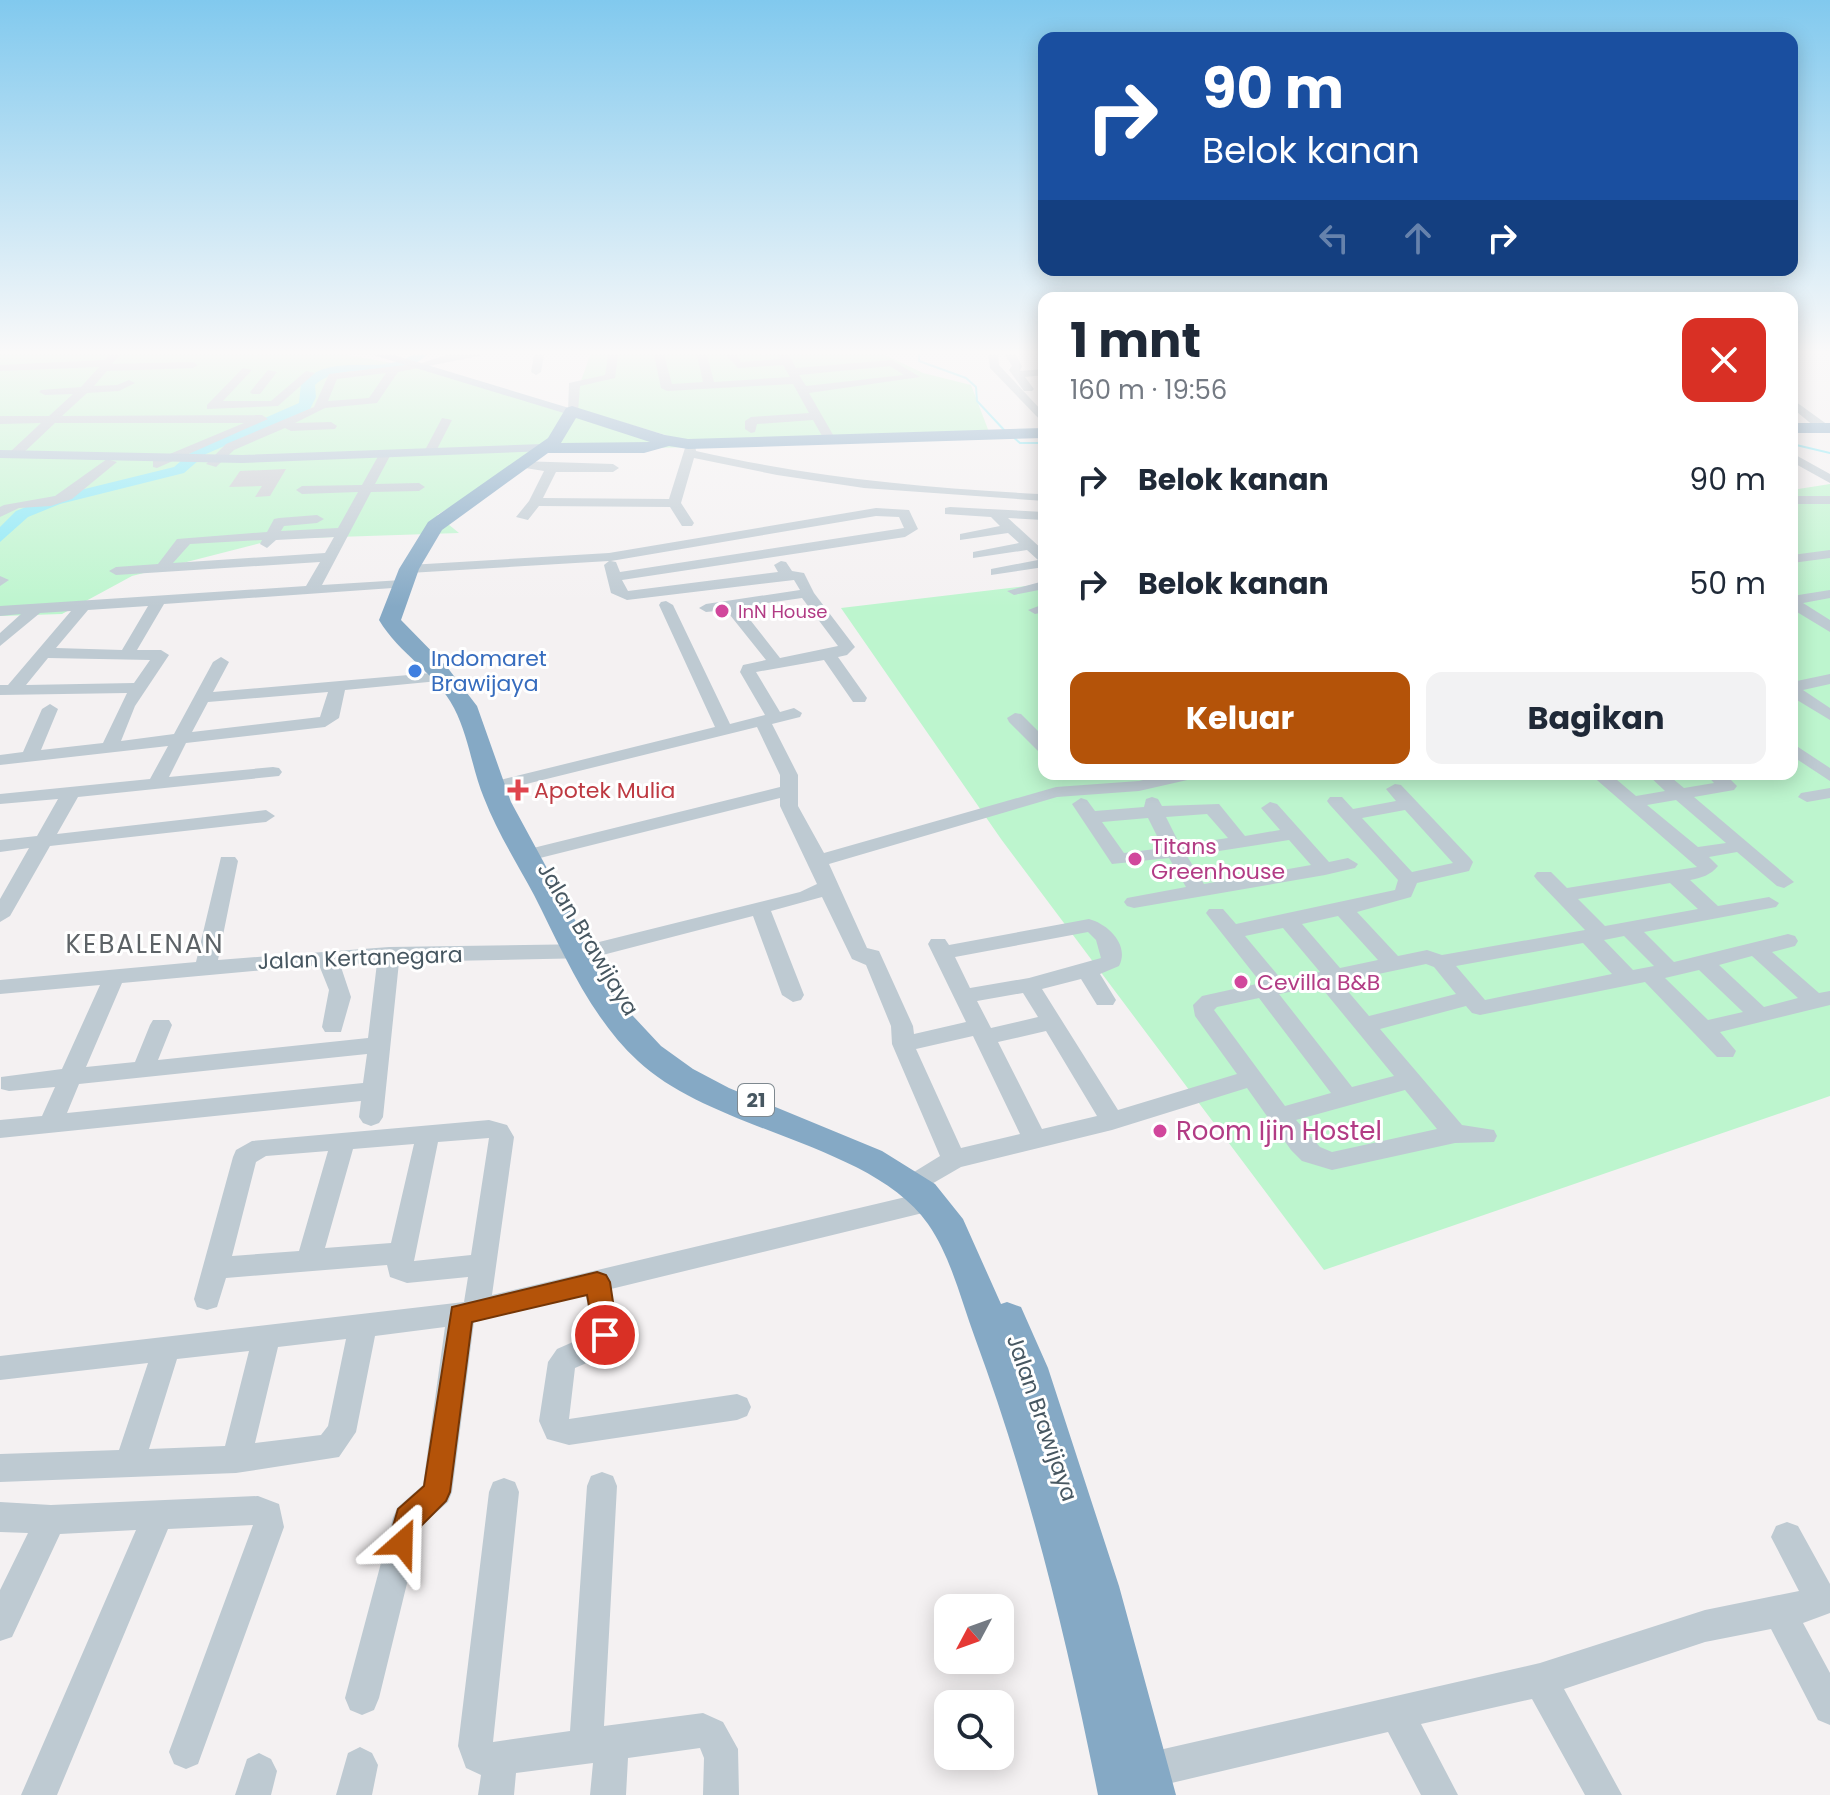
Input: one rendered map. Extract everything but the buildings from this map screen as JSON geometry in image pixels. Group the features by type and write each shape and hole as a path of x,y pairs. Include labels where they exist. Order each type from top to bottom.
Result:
{"highway":[{"name":"21","path":"548,454 557,439"},
{"path":"658,439 697,444 892,439"},
{"path":"548,454 644,448 691,451 945,439"},
{"path":"644,448 660,445 662,440"},
{"name":"Jalan Brawijaya","path":"548,454 443,518 430,533 390,613 392,626 458,694 472,720 497,799 627,1031 666,1067 727,1100 858,1153 927,1190 953,1209 966,1229 1028,1368 1097,1586 1149,1783"},
{"name":"Jalan Brawijaya","path":"410,574 403,622 469,691 483,723 502,785 584,952"},
{"name":"Jalan Brawijaya","path":"927,1190 956,1242 1020,1404 1081,1613 1123,1795"}],"main road":[{"path":"383,457 430,452 548,454"},
{"path":"5,459 170,462 548,454"},
{"path":"5,459 170,462"}],"street":[{"path":"5,459 29,439"},
{"path":"170,462 221,439"},
{"path":"211,461 230,447 250,439"},
{"path":"430,452 437,439"},
{"path":"604,485 620,449"},
{"path":"674,503 691,451 783,473 932,492 1038,498"},
{"path":"523,517 535,502 548,454 604,485 674,503 687,523"},
{"path":"311,591 383,457"},
{"path":"1798,460 1830,479"},
{"path":"3,509 17,502 47,503 68,496 111,462"},
{"path":"535,502 604,485"},
{"path":"302,490 419,487"},
{"path":"1798,493 1830,492"},
{"path":"1798,500 1830,500"},
{"path":"0,611 311,591 410,574 609,557 762,534 883,511 904,513 911,529 905,533 775,555 614,577"},
{"path":"950,511 1038,517"},
{"path":"994,513 1038,553"},
{"path":"262,562 269,537 282,521 353,517"},
{"path":"965,537 1011,528"},
{"path":"161,569 185,541 343,532"},
{"path":"762,534 787,575"},
{"path":"1798,558 1830,554"},
{"path":"978,555 1038,555"},
{"path":"996,572 1038,556"},
{"path":"116,571 327,557"},
{"path":"609,557 618,593 627,596 799,576 808,591 806,593 847,647 828,654 755,666 748,672 789,775 791,790 787,802 818,861 859,954 872,956 877,965 902,1026 903,1044 954,1159"},
{"path":"197,600 202,566"},
{"path":"1014,591 1038,586"},
{"path":"706,608 806,593"},
{"path":"1798,600 1830,594"},
{"path":"127,654 157,603"},
{"path":"729,604 776,663"},
{"path":"666,605 724,729"},
{"path":"1798,605 1830,627"},
{"path":"0,704 8,689 44,653 82,607"},
{"path":"0,641 34,610"},
{"path":"1810,614 1830,611"},
{"path":"44,653 161,655 122,715 110,747"},
{"path":"828,654 859,698"},
{"path":"156,784 221,662"},
{"path":"202,698 337,689 443,677"},
{"path":"1798,687 1830,679"},
{"path":"8,689 139,688"},
{"path":"0,760 325,722 331,718 337,689"},
{"path":"1798,692 1830,715"},
{"path":"30,756 50,709"},
{"path":"502,785 794,713"},
{"path":"1015,718 1038,741"},
{"path":"1798,752 1830,776"},
{"path":"0,799 273,772"},
{"path":"1075,780 1119,860 1294,834"},
{"path":"1086,804 1150,802 1181,780"},
{"path":"1606,780 1700,864"},
{"path":"1663,780 1784,882"},
{"path":"1632,802 1727,788 1722,780"},
{"path":"1395,789 1463,862 1462,867 1454,871 1408,879"},
{"path":"536,853 791,790"},
{"path":"818,861 1056,792 1086,804 1150,802 1215,808 1240,841"},
{"path":"2,910 71,793"},
{"path":"1807,797 1830,793"},
{"path":"1150,802 1175,853 1198,890"},
{"path":"1231,932 1398,897 1408,887 1408,879 1342,808 1410,804"},
{"path":"1270,808 1325,869"},
{"path":"0,846 266,816"},
{"path":"1563,895 1674,876 1742,846"},
{"path":"206,966 228,861"},
{"path":"1134,902 1348,864"},
{"path":"1544,876 1595,935 1649,974 1725,1051"},
{"path":"1674,876 1715,914"},
{"name":"Jalan Kertanegara","path":"0,987 330,957 584,952 760,909 828,887"},
{"path":"1485,1136 1455,1134 1332,1161 1311,1154 1279,1116 1238,1082 1203,1011 1210,1001 1427,957 1441,962 1769,903"},
{"path":"760,909 793,995"},
{"path":"1343,910 1393,964"},
{"path":"1216,913 1347,1097"},
{"path":"1287,919 1365,1025 1455,1134"},
{"path":"963,996 1029,985 1109,964 1113,958 1103,933 1094,926 940,949 963,996 1035,1139"},
{"path":"1629,929 1649,974"},
{"path":"1441,962 1480,1008 1649,974 1788,941"},
{"path":"1758,950 1823,1000"},
{"path":"371,1117 389,954"},
{"path":"330,957 329,970 341,984 342,994 333,1027"},
{"path":"1703,962 1760,1015"},
{"path":"1087,970 1105,1000"},
{"path":"50,1124 115,975"},
{"path":"1029,985 1112,1121"},
{"path":"1365,1025 1470,998"},
{"path":"1703,1029 1823,1000"},
{"path":"903,1044 1051,1022"},
{"path":"144,1067 161,1025"},
{"path":"9,1083 380,1045"},
{"path":"1279,1116 1410,1080"},
{"path":"0,1368 469,1313 597,1282 927,1190 954,1159 1112,1121 1238,1082"},
{"path":"0,1129 372,1091"},
{"path":"207,1299 247,1154 261,1147 428,1133 489,1129 498,1131 502,1137 483,1265 469,1313 437,1492 408,1518 362,1698"},
{"path":"428,1133 398,1265 403,1272 483,1265"},
{"path":"309,1260 343,1140"},
{"path":"215,1268 401,1253"},
{"path":"597,1282 605,1335 595,1348 572,1353 562,1362 554,1421 557,1430 569,1432 737,1407"},
{"path":"0,1468 236,1459 322,1449 334,1444 341,1432 363,1325"},
{"path":"236,1459 267,1336"},
{"path":"129,1463 167,1348"},
{"path":"602,1486 599,1744 608,1795"},
{"path":"504,1492 475,1746 481,1759 709,1732 722,1751 721,1795"},
{"path":"0,1517 51,1520 258,1510 268,1514 270,1520 186,1752"},
{"path":"39,1795 158,1515"},
{"path":"0,1625 51,1520"},
{"path":"1149,1783 1396,1712 1540,1680 1714,1624 1780,1613 1820,1601 1787,1537"},
{"path":"1780,1613 1830,1708"},
{"path":"1540,1680 1604,1795"},
{"path":"1396,1712 1440,1795"},
{"path":"496,1795 501,1757"}],"green space":[{"path":"0,439 671,439 700,447 544,450 437,515 459,533 276,539 132,576 62,614 0,616"},
{"path":"678,439 850,439 702,446"},
{"path":"1830,484 1830,1096 1324,1270 1001,839 841,608 1038,585 1038,780 1798,780 1798,489"}],"waterway":[{"path":"0,537 22,514 54,501 179,470 201,451 229,439"},
{"path":"1015,439 1020,443 1038,443"},
{"path":"1798,445 1830,453"}],"place":[{"name":"InN House","path":"722,611"},
{"name":"Indomaret Brawijaya","path":"415,671"},
{"name":"Apotek Mulia","path":"518,790"},
{"name":"Titans Greenhouse","path":"1135,859"},
{"name":"Cevilla B&B","path":"1241,982"},
{"name":"Room Ijin Hostel","path":"1160,1131"}],"district":[{"name":"KEBALENAN","path":"145,944"}],"route":[{"path":"402,1543 408,1518 437,1492 461,1314 597,1282 605,1335"}]}
